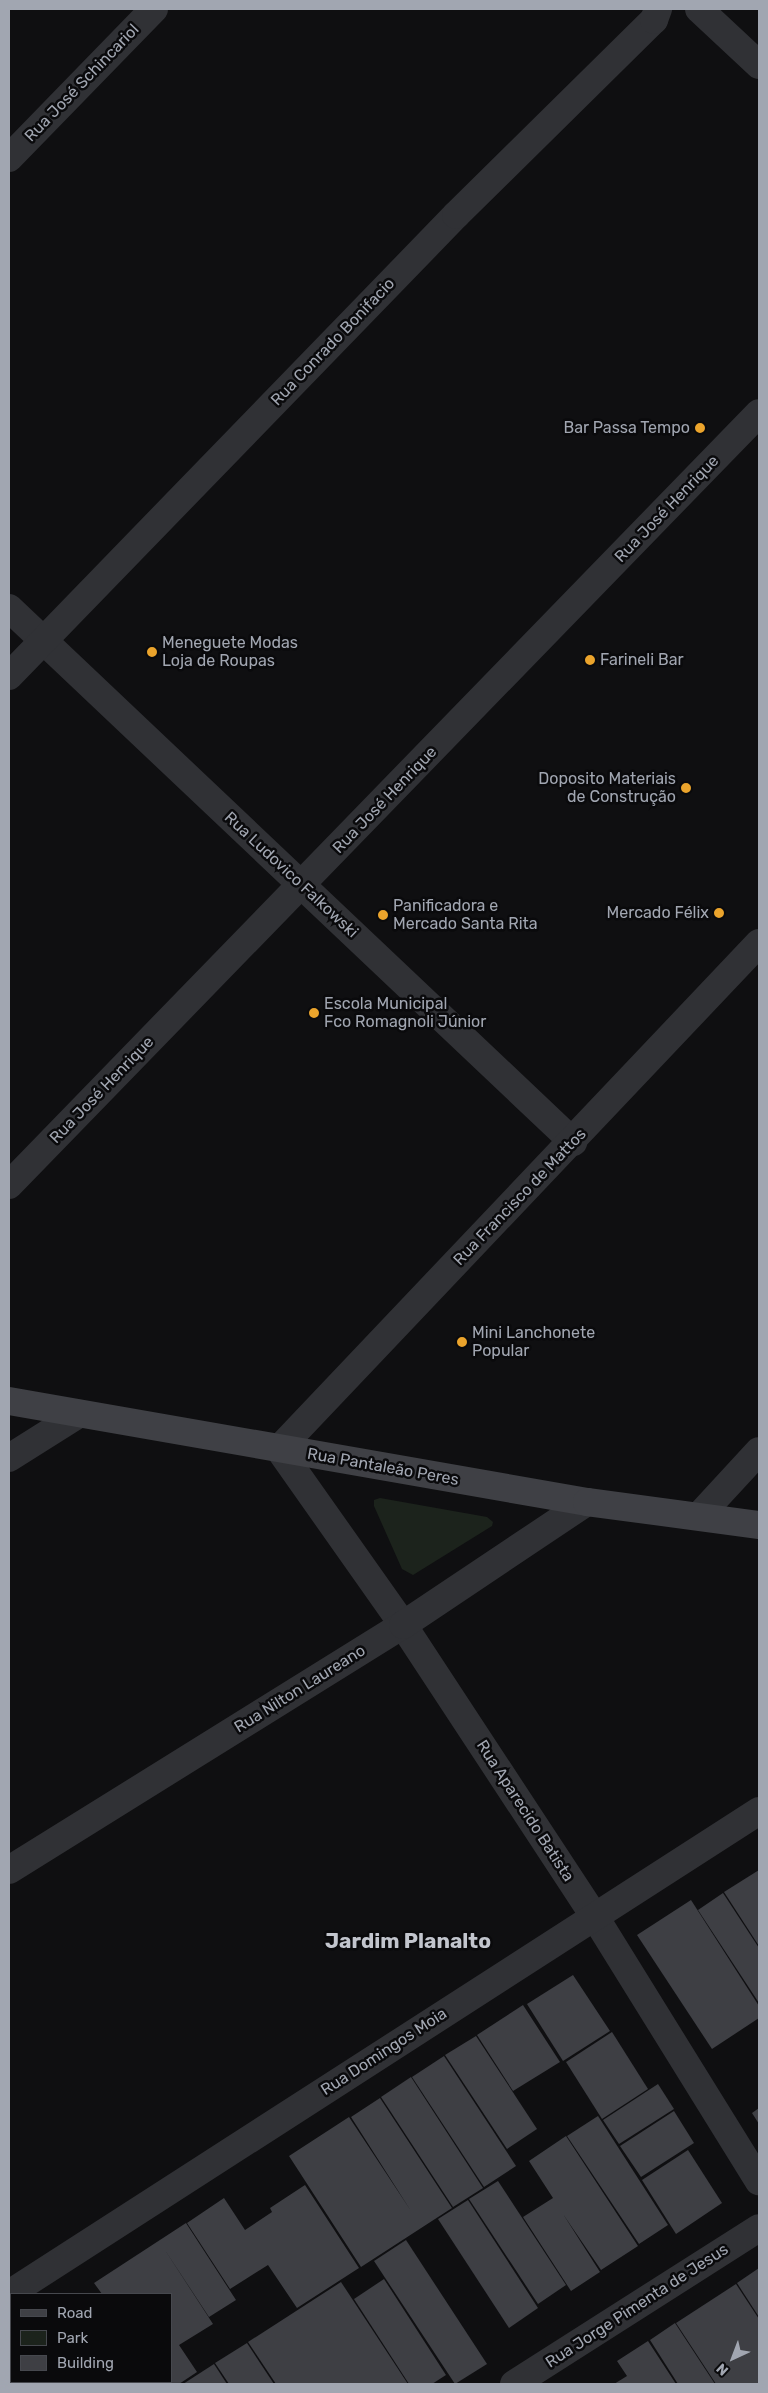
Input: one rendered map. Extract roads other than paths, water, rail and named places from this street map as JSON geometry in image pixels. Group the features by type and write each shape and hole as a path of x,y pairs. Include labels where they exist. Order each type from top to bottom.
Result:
{"street":[{"name":"Rua José Schincariol","path":"9,158 154,9"},
{"name":"Rua Conrado Bonifacio","path":"9,676 456,215 654,20 658,9"},
{"path":"699,9 759,65"},
{"name":"Rua José Henrique","path":"9,1185 759,413"},
{"name":"Rua Ludovico Falkowski","path":"9,608 573,1142"},
{"name":"Rua Francisco de Mattos","path":"279,1449 573,1142 759,943"},
{"name":"Rua Pantaleão Peres","path":"9,1401 587,1502 759,1525"},
{"path":"9,1458 78,1414"},
{"name":"Rua Aparecido Batista","path":"279,1449 403,1624 595,1917 759,2181"},
{"path":"699,1516 759,1451"},
{"name":"Rua Nilton Laureano","path":"9,1870 403,1624 587,1502"},
{"name":"Rua Domingos Moia","path":"11,2293 759,1812"},
{"name":"Rua Jorge Pimenta de Jesus","path":"514,2384 759,2228"}],"place":[{"name":"Bar Passa Tempo","path":"700,428"},
{"name":"Meneguete Modas Loja de Roupas","path":"152,652"},
{"name":"Farineli Bar","path":"590,660"},
{"name":"Doposito Materiais de Construção","path":"686,788"},
{"name":"Mercado Félix","path":"719,913"},
{"name":"Panificadora e Mercado Santa Rita","path":"383,915"},
{"name":"Escola Municipal Fco Romagnoli Júnior","path":"314,1013"},
{"name":"Mini Lanchonete Popular","path":"462,1342"}],"district":[{"name":"Jardim Planalto","path":"408,1941"}]}
